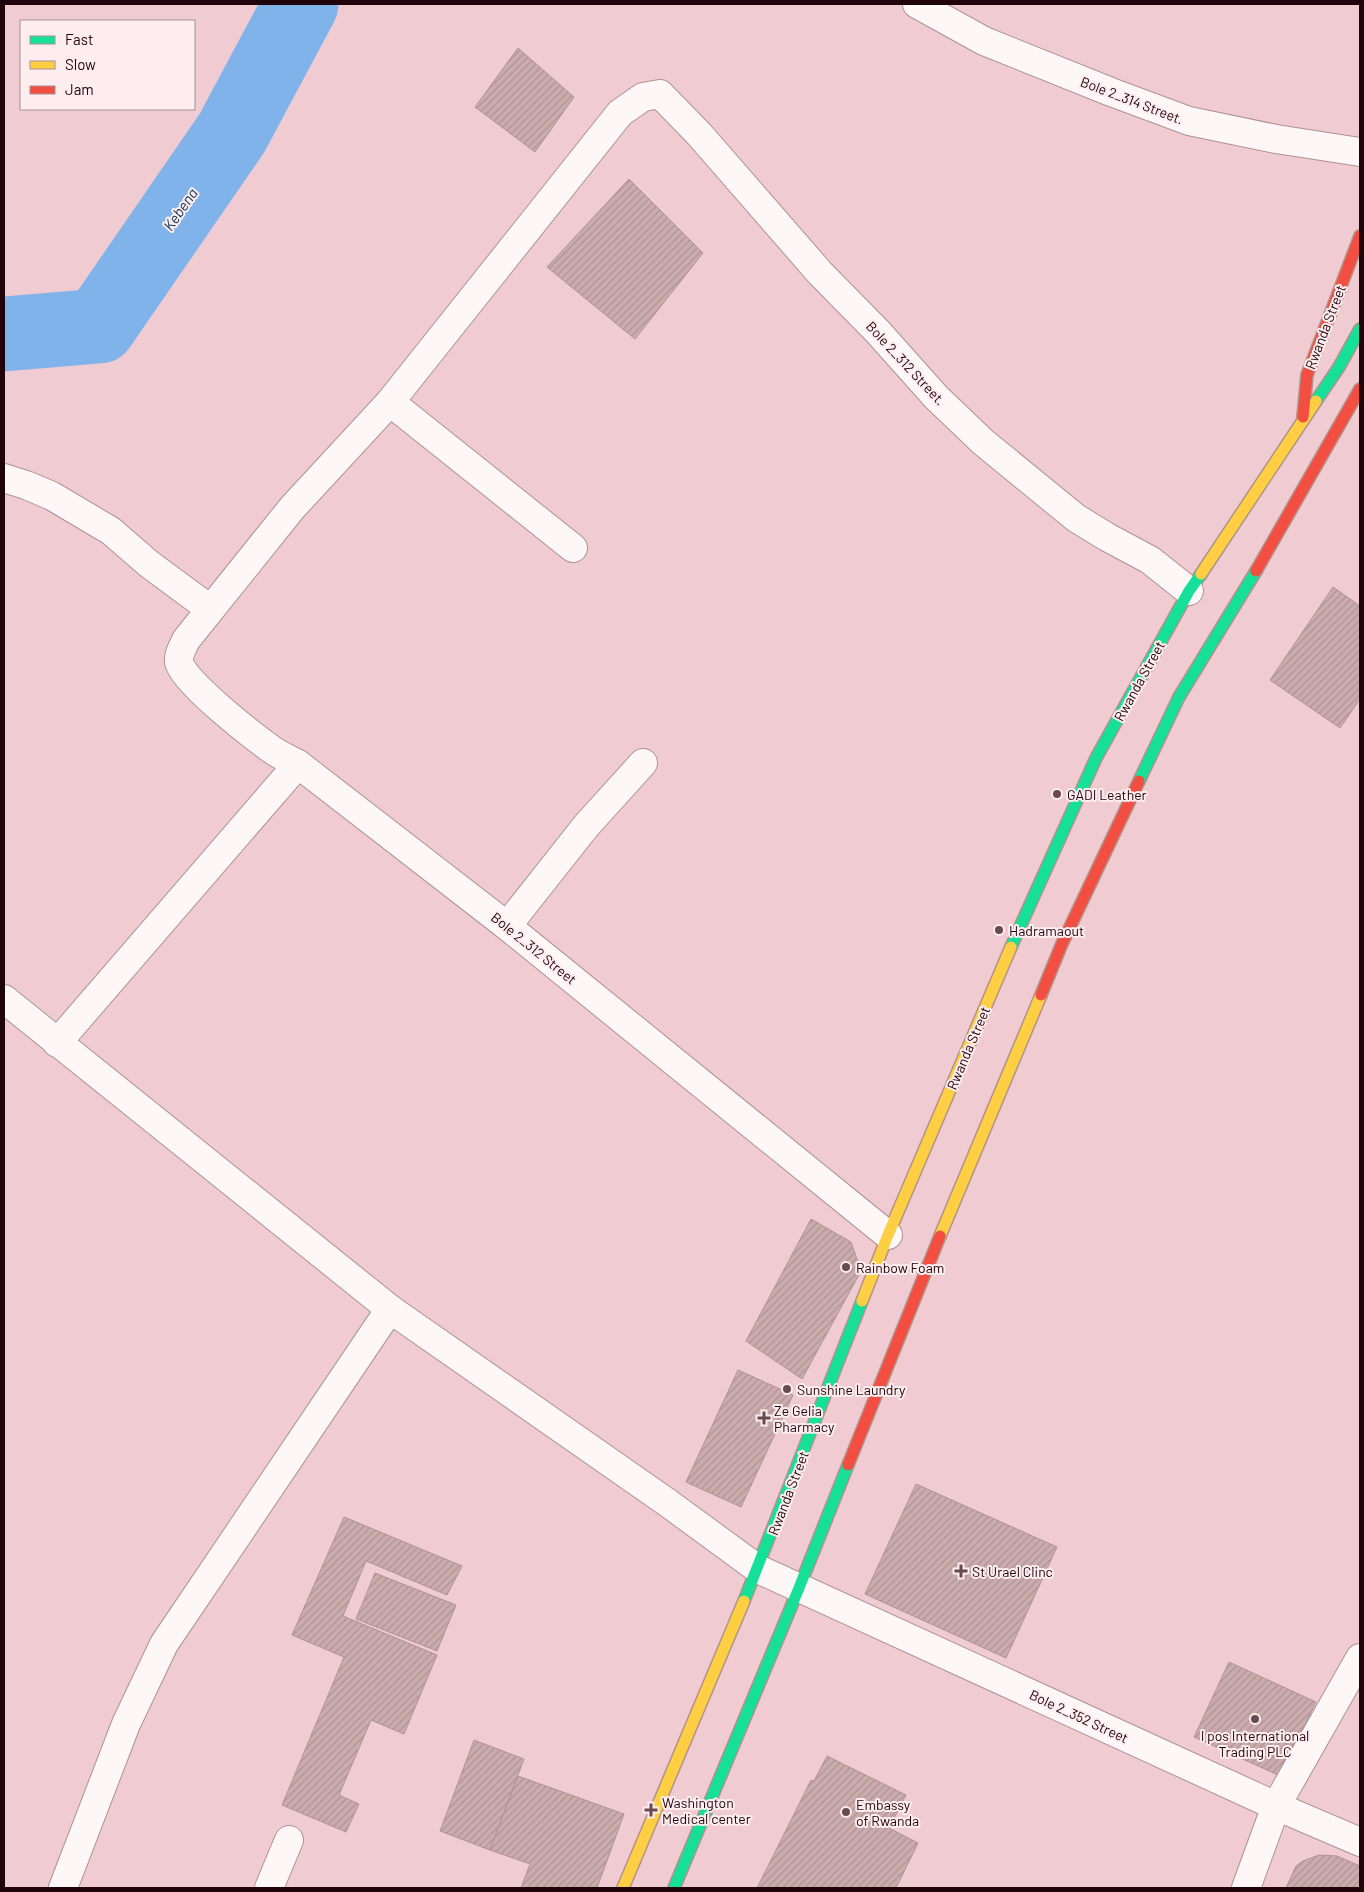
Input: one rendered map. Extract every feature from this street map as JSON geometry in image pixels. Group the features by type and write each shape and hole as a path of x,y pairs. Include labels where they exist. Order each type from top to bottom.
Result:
{"main road":[{"name":"Rwanda Street","path":"624,1888 758,1569 888,1235 1023,919 1096,758 1189,591 1303,419 1306,375 1360,236"},
{"path":"1303,419 1339,367 1360,330"},
{"path":"674,1888 799,1588 940,1236 1061,946 1112,834 1179,697 1255,574 1360,389"}],"street":[{"name":"Bole 2_314 Street.","path":"917,4 984,41 1189,121 1276,139 1360,152"},
{"name":"Bole 2_312 Street.","path":"390,402 620,113 643,97 660,94 699,134 820,273 878,332 936,397 984,442 1076,518 1150,560 1189,591"},
{"path":"4,478 52,496 111,531 150,564 210,609 292,508 390,402 573,548"},
{"name":"Bole 2_312 Street","path":"210,609 186,640 180,653 179,663 192,683 272,751 298,764 507,926 888,1235"},
{"path":"57,1043 298,764"},
{"path":"507,926 586,826 643,764"},
{"name":"Bole 2_352 Street","path":"4,999 390,1310 652,1492 758,1569 1276,1806 1360,1842"},
{"path":"63,1888 126,1724 164,1644 390,1310"},
{"path":"1246,1888 1276,1806 1360,1658"},
{"path":"269,1888 289,1840"}],"building":[{"path":"518,48 574,97 535,152 475,107"},
{"path":"629,179 703,253 635,339 547,267"},
{"path":"1333,587 1360,606 1360,699 1340,728 1270,680"},
{"path":"811,1219 851,1242 861,1271 802,1379 746,1341"},
{"path":"738,1370 793,1395 741,1507 686,1482"},
{"name":"St Urael Clinc","path":"916,1484 1057,1547 1006,1658 865,1594"},
{"path":"344,1517 462,1566 447,1595 366,1561 343,1616 437,1655 404,1734 371,1720 339,1795 359,1804 346,1832 282,1805 344,1657 292,1635"},
{"path":"375,1573 456,1605 437,1651 356,1619"},
{"name":"I pos International Trading PLC","path":"1229,1662 1316,1702 1280,1776 1194,1737"},
{"path":"474,1740 524,1759 490,1850 440,1831"},
{"name":"Embassy of Rwanda","path":"827,1756 906,1795 889,1828 918,1843 896,1888 757,1888 811,1780 814,1781"},
{"path":"518,1776 624,1814 597,1888 521,1888 530,1864 490,1850"},
{"path":"1319,1855 1337,1856 1360,1866 1359,1888 1286,1888 1296,1866"}],"waterway":[{"name":"Kebena","path":"4,334 99,326 232,133 301,4"}],"traffic: fast":[{"path":"1316,401 1339,367 1360,329"},
{"path":"1139,781 1179,697 1256,571"},
{"path":"1011,947 1096,758 1189,591 1201,574"},
{"path":"744,1601 862,1301"},
{"path":"674,1888 848,1465"}],"traffic: slow":[{"path":"1201,574 1316,401"},
{"path":"862,1301 888,1235 1011,947"},
{"path":"940,1236 1041,995"},
{"path":"623,1888 744,1601"}],"traffic: jam":[{"path":"1303,417 1307,375 1360,236"},
{"path":"1256,571 1360,389"},
{"path":"1041,995 1061,946 1139,781"},
{"path":"848,1465 940,1236"}],"place":[{"name":"GADI Leather","path":"1057,794"},
{"name":"Hadramaout","path":"999,930"},
{"name":"Rainbow Foam","path":"846,1267"},
{"name":"Sunshine Laundry","path":"787,1389"},
{"name":"Ze Gelia Pharmacy","path":"764,1418"},
{"name":"St Urael Clinc","path":"961,1571"},
{"name":"I pos International Trading PLC","path":"1255,1719"},
{"name":"Washington Medical center","path":"651,1810"},
{"name":"Embassy of Rwanda","path":"846,1812"}]}
